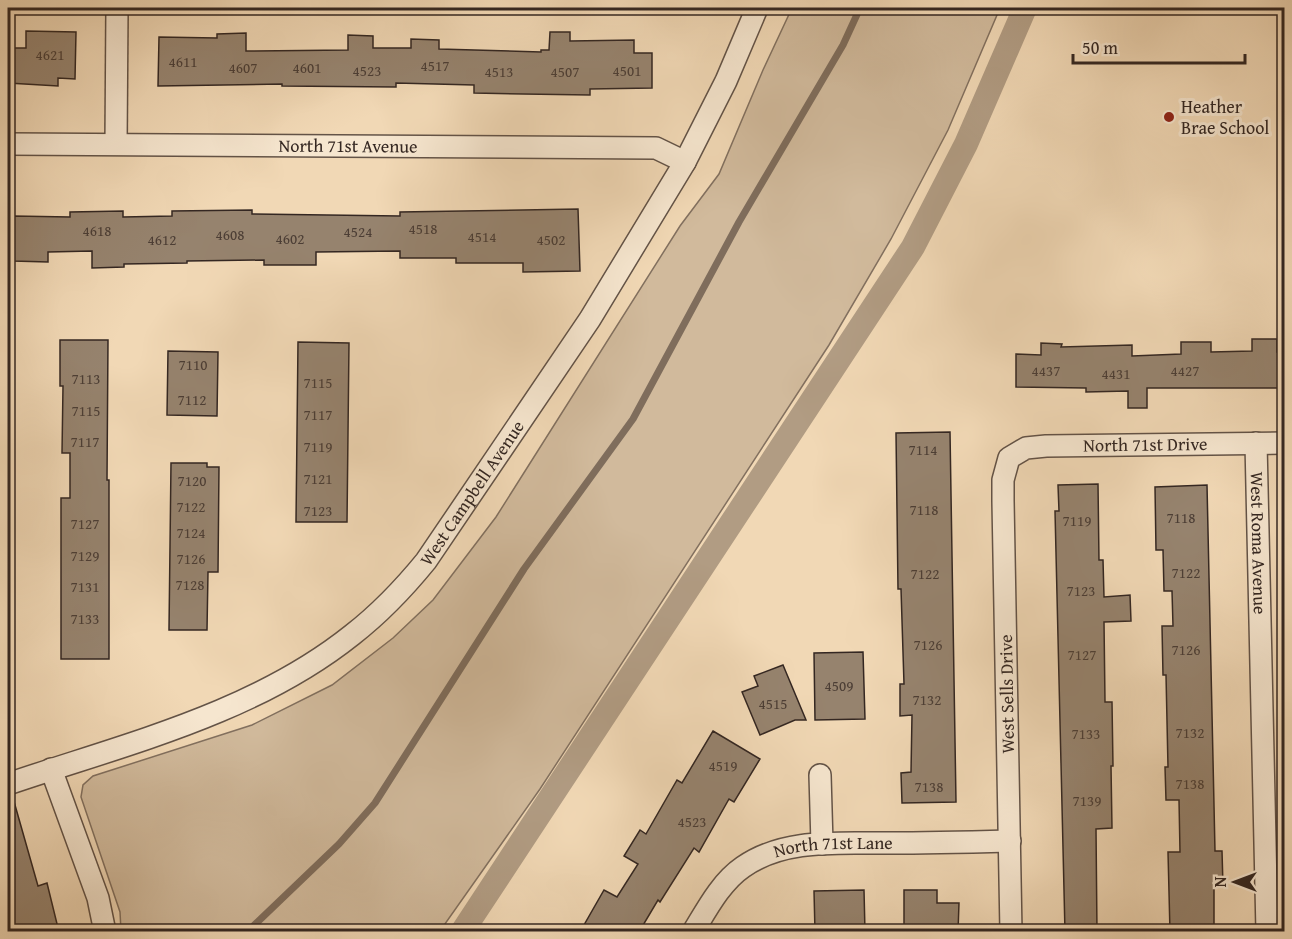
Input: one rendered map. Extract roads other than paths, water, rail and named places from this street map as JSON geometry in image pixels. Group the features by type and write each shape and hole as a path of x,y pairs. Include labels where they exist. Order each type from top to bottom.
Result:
{"street":[{"path":"116,144 117,8"},
{"name":"West Campbell Avenue","path":"8,784 106,753 225,709 320,658 353,635 386,604 426,561 584,329 685,162 726,81 757,8"},
{"name":"North 71st Avenue","path":"8,144 656,148 685,162"},
{"name":"West Roma Avenue","path":"1256,443 1267,932"},
{"name":"North 71st Drive","path":"1009,458 1026,448 1046,446 1284,443"},
{"name":"West Sells Drive","path":"1009,458 1003,480 1003,501 1011,932"},
{"path":"51,770 98,898 105,932"},
{"path":"820,775 822,844"},
{"name":"North 71st Lane","path":"693,932 717,892 742,867 766,854 782,849 822,844 1010,841"}],"waterway":[{"path":"247,932 339,844 375,803 524,569 633,419 739,222 843,45 860,8"},
{"path":"462,932 913,247 966,144 1025,8"}],"place":[{"name":"Heather Brae School","path":"1169,117"}]}
